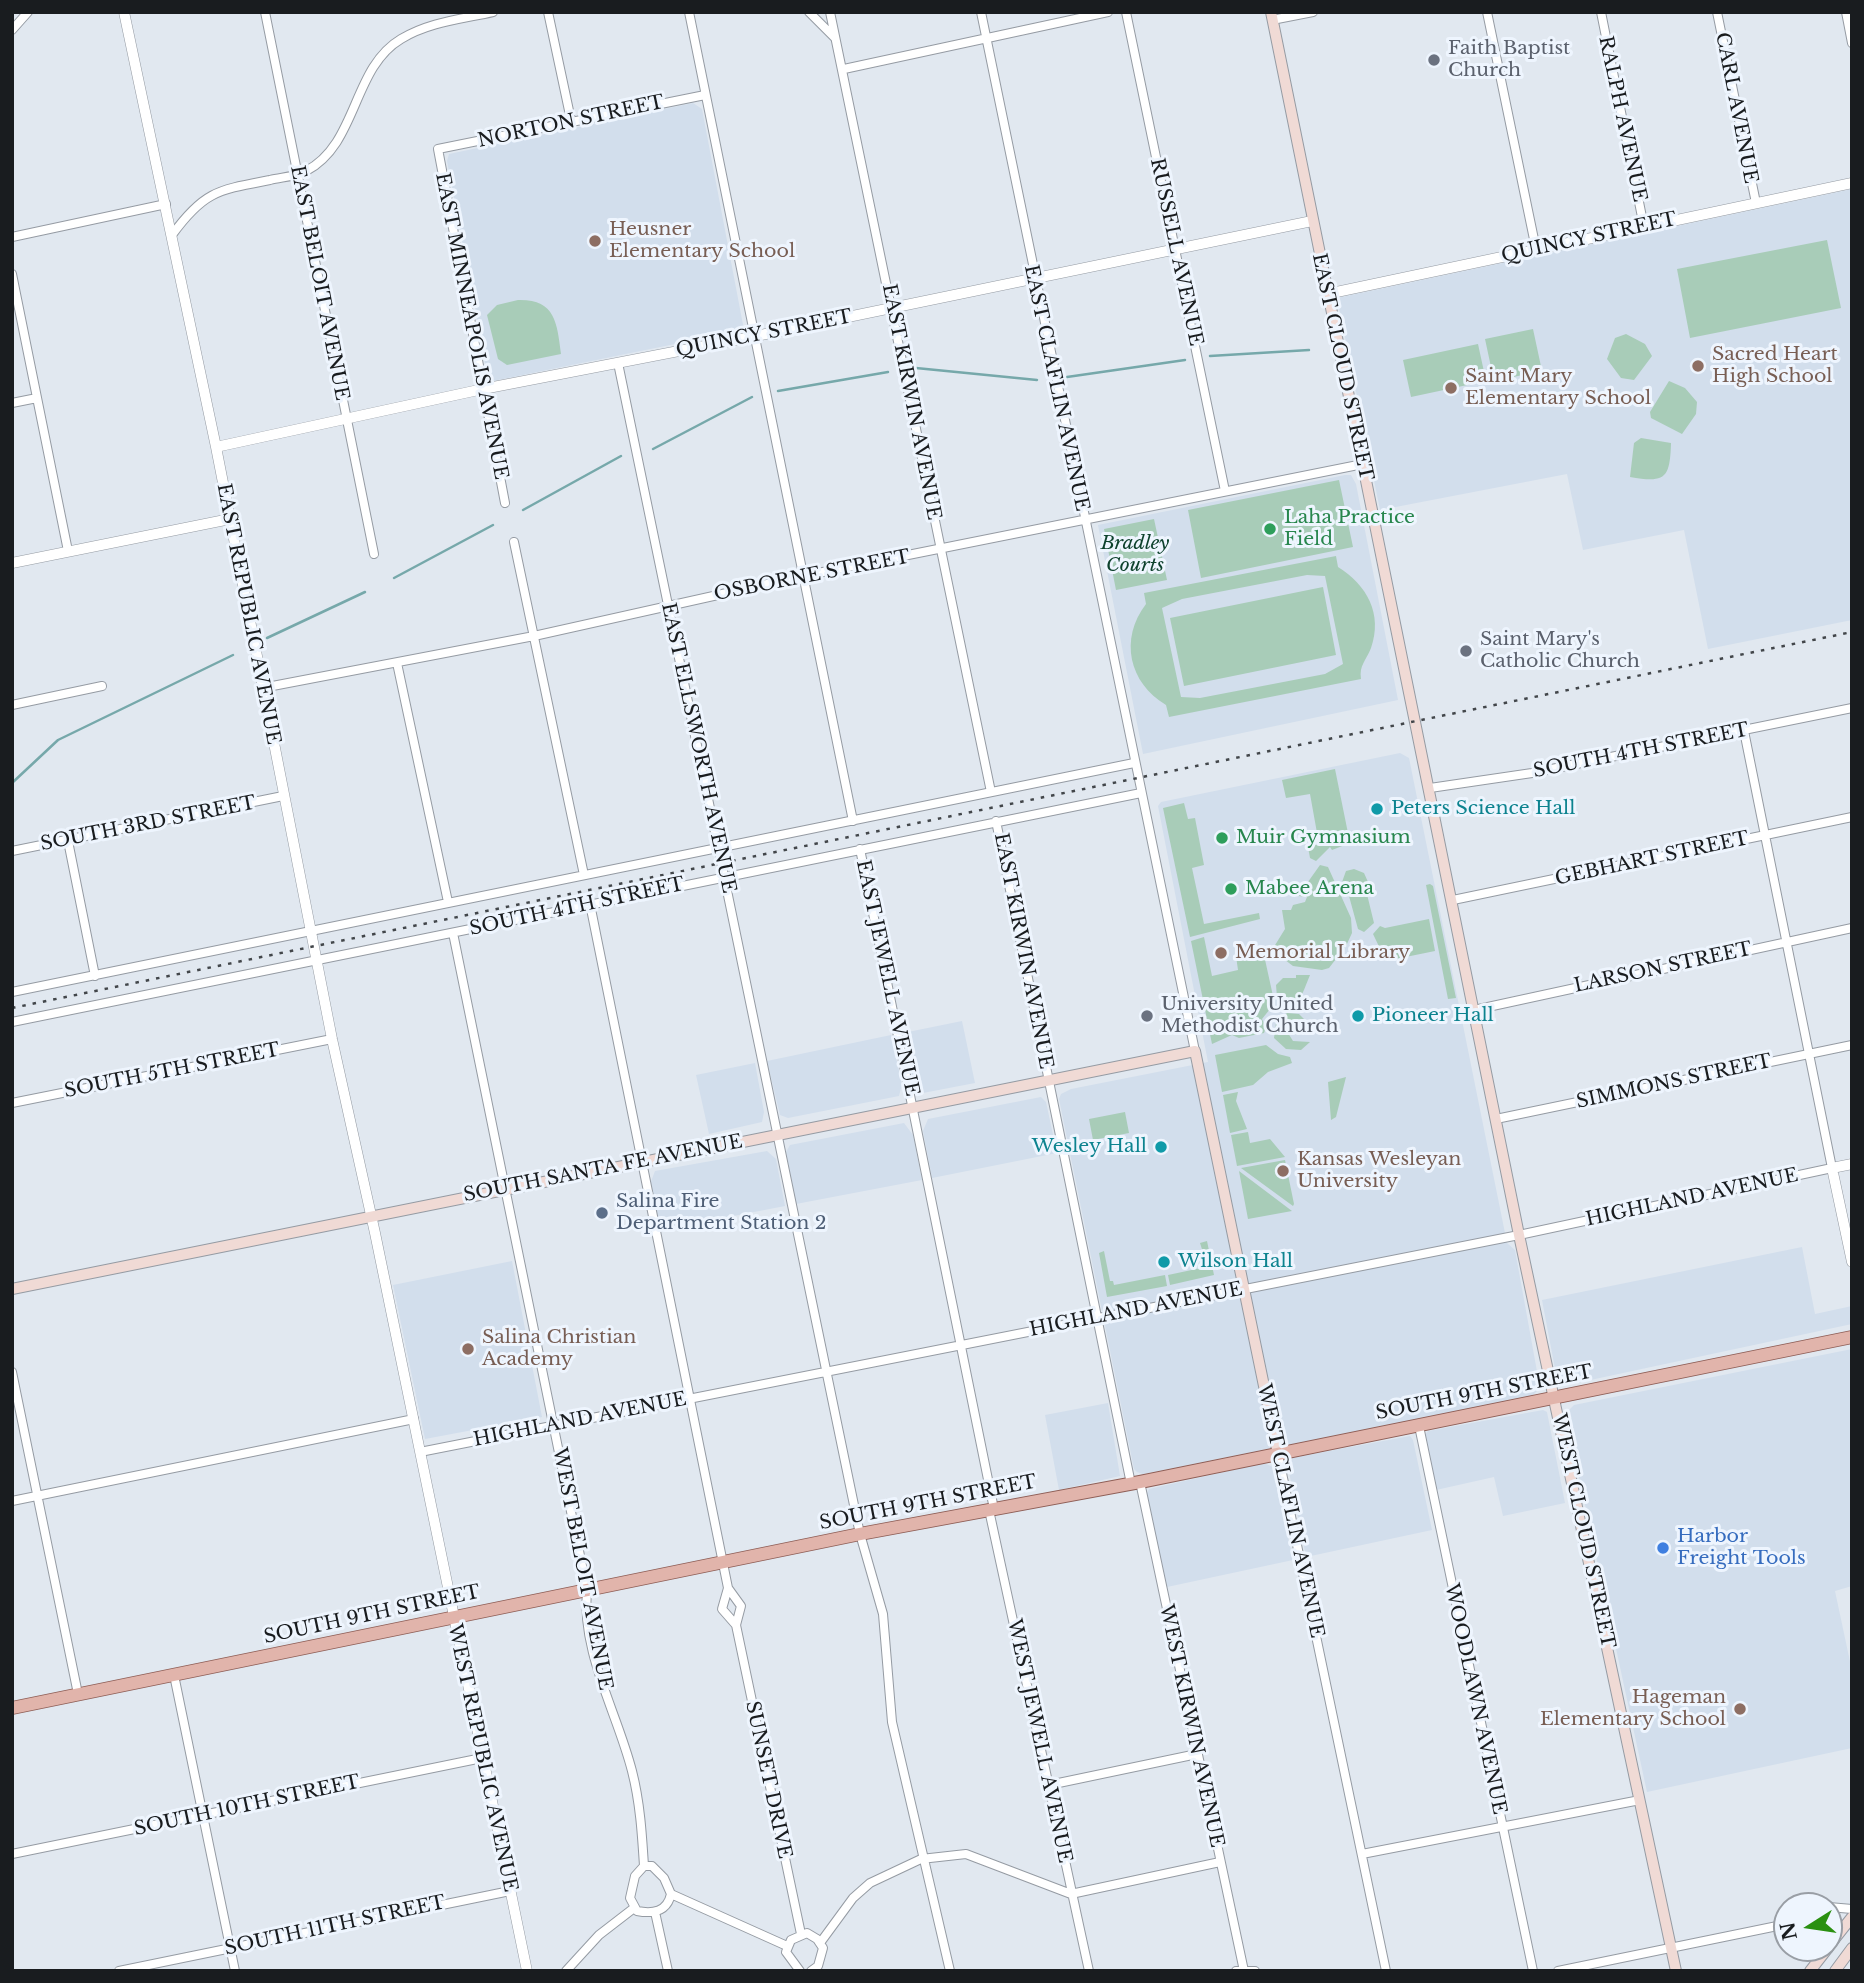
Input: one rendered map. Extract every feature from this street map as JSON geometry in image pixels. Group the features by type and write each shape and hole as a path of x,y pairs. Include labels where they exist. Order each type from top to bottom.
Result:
{"main road":[{"name":"EAST CLOUD STREET","path":"1272,16 1474,1010"},
{"name":"WEST CLOUD STREET","path":"1474,1010 1676,1971"},
{"name":"SOUTH SANTA FE AVENUE","path":"12,1289 1195,1051"},
{"name":"WEST CLAFLIN AVENUE","path":"1195,1051 1278,1454"},
{"name":"SOUTH 9TH STREET","path":"12,1708 860,1534 1135,1483 1852,1337"},
{"path":"1835,1971 1852,1948"}],"street":[{"path":"12,30 28,12"},
{"name":"EAST REPUBLIC AVENUE","path":"124,12 216,447 332,1039 372,1215"},
{"name":"EAST BELOIT AVENUE","path":"265,12 374,554"},
{"path":"172,235 201,200 216,192 308,170 340,137 371,72 399,40 430,26 493,12"},
{"path":"548,12 571,120"},
{"path":"689,12 853,821"},
{"path":"809,12 835,38"},
{"name":"EAST KIRWIN AVENUE","path":"830,12 844,69 990,792"},
{"name":"EAST CLAFLIN AVENUE","path":"981,12 1034,280 1195,1051"},
{"path":"844,69 1108,12"},
{"name":"RUSSELL AVENUE","path":"1126,12 1225,491"},
{"path":"1272,16 1313,12"},
{"path":"1487,12 1536,249"},
{"name":"RALPH AVENUE","path":"1601,12 1644,226"},
{"name":"CARL AVENUE","path":"1717,12 1756,203"},
{"path":"1846,12 1852,43"},
{"name":"NORTON STREET","path":"438,149 705,95"},
{"name":"EAST MINNEAPOLIS AVENUE","path":"438,149 505,503"},
{"name":"QUINCY STREET","path":"1327,293 1852,183"},
{"path":"12,237 166,204"},
{"name":"QUINCY STREET","path":"216,447 346,421 483,389 892,309 1312,221"},
{"path":"12,274 68,551"},
{"name":"EAST ELLSWORTH AVENUE","path":"618,363 860,1534 883,1614 892,1722 921,1859 929,1875 950,1971"},
{"path":"12,403 37,398"},
{"name":"OSBORNE STREET","path":"262,688 534,636 668,604 1363,464"},
{"path":"12,563 230,519"},
{"path":"514,542 584,875"},
{"path":"397,663 447,902"},
{"path":"12,705 102,686"},
{"name":"SOUTH 4TH STREET","path":"1430,788 1532,773 1852,708"},
{"path":"1744,731 1852,1262"},
{"name":"SOUTH 4TH STREET","path":"12,992 1134,763"},
{"name":"SOUTH 4TH STREET","path":"12,1022 1141,793"},
{"name":"SOUTH 3RD STREET","path":"12,851 283,796"},
{"name":"GEBHART STREET","path":"1452,900 1852,817"},
{"name":"EAST KIRWIN AVENUE","path":"996,821 1049,1080"},
{"path":"68,841 95,976"},
{"name":"EAST JEWELL AVENUE","path":"860,849 914,1107"},
{"path":"590,904 641,1161"},
{"name":"LARSON STREET","path":"1474,1010 1852,928"},
{"path":"453,933 507,1188"},
{"name":"SOUTH 5TH STREET","path":"12,1103 332,1039"},
{"name":"SIMMONS STREET","path":"1496,1119 1852,1045"},
{"name":"WEST KIRWIN AVENUE","path":"1049,1080 1098,1317 1197,1754 1241,1970"},
{"name":"WEST JEWELL AVENUE","path":"914,1107 991,1510 1089,1971"},
{"name":"SUNSET DRIVE","path":"641,1161 728,1588 741,1606 736,1625 801,1934"},
{"name":"HIGHLAND AVENUE","path":"420,1452 1520,1235 1852,1164"},
{"name":"WEST BELOIT AVENUE","path":"507,1188 587,1590 585,1604 598,1670 632,1770 645,1866"},
{"name":"WEST REPUBLIC AVENUE","path":"372,1215 527,1971"},
{"path":"12,1372 78,1694"},
{"path":"12,1501 414,1419"},
{"name":"WOODLAWN AVENUE","path":"1419,1426 1532,1971"},
{"name":"WEST CLAFLIN AVENUE","path":"1278,1454 1386,1971"},
{"name":"SUNSET DRIVE","path":"728,1588 722,1609 736,1625"},
{"path":"174,1675 235,1971"},
{"path":"1049,1785 1197,1754"},
{"name":"SOUTH 10TH STREET","path":"12,1854 482,1758"},
{"path":"1362,1854 1640,1800"},
{"path":"820,1943 853,1898 870,1883 921,1859 966,1854 1071,1894 1220,1862"},
{"path":"634,1908 630,1898 638,1869 652,1866 664,1878 671,1894 788,1945"},
{"name":"SOUTH 11TH STREET","path":"118,1971 510,1891"},
{"path":"566,1971 598,1935 634,1908 655,1912 666,1907 671,1894"},
{"path":"655,1912 668,1971"},
{"path":"1558,1971 1773,1927"},
{"path":"800,1971 787,1956 788,1945 801,1934 813,1936 820,1943 822,1954 818,1966 811,1971"},
{"path":"1241,1970 1255,1971"}],"shaded area":[{"name":"Heusner Elementary School","path":"693,103 702,109 744,330 488,380 447,161 449,154"},
{"name":"Sacred Heart High School","path":"1852,189 1852,620 1708,649 1684,530 1583,550 1567,474 1380,510 1337,298"},
{"path":"1351,475 1356,484 1398,700 1143,754 1098,525"},
{"name":"Kansas Wesleyan University","path":"1400,753 1409,758 1507,1243 1515,1250 1540,1388 1532,1396 1143,1474 1137,1472 1134,1469 1059,1099 1061,1094 1071,1089 1208,1062 1158,806 1161,802"},
{"path":"962,1021 975,1083 923,1093 919,1091 913,1080 903,1033"},
{"path":"891,1035 902,1084 899,1096 788,1118 780,1115 767,1061"},
{"path":"755,1063 764,1112 762,1122 709,1134 696,1075"},
{"path":"1041,1097 1046,1102 1057,1153 932,1178 923,1131 928,1119"},
{"path":"904,1123 913,1135 922,1180 796,1204 786,1152 790,1145"},
{"path":"767,1151 776,1159 785,1206 661,1230 650,1184 655,1171"},
{"path":"1802,1247 1815,1314 1852,1306 1852,1324 1567,1385 1556,1374 1542,1300"},
{"name":"Salina Christian Academy","path":"512,1261 542,1417 425,1439 393,1285"},
{"path":"1852,1349 1852,1586 1835,1591 1852,1671 1852,1748 1647,1792 1566,1417 1568,1411 1574,1405"},
{"path":"1108,1403 1120,1476 1059,1490 1045,1415"},
{"path":"1543,1410 1547,1412 1565,1503 1503,1516 1494,1477 1436,1490 1425,1435 1428,1431"},
{"path":"1410,1436 1432,1530 1306,1557 1287,1462 1291,1458"},
{"path":"1264,1463 1273,1467 1293,1560 1167,1587 1146,1495 1149,1489"}],"green space":[{"path":"1827,240 1841,308 1690,338 1677,269"},
{"path":"518,300 530,301 547,308 558,332 561,354 507,365 498,359 487,315 497,305"},
{"path":"1533,329 1542,371 1494,381 1485,339"},
{"path":"1626,334 1645,344 1652,356 1634,380 1621,378 1607,359 1615,338"},
{"path":"1478,344 1486,381 1411,397 1403,360"},
{"path":"1669,381 1685,388 1697,402 1696,414 1682,434 1651,418 1650,412"},
{"path":"1641,438 1671,443 1669,464 1663,476 1651,479 1630,477 1634,443"},
{"name":"Laha Practice Field","path":"1339,480 1353,547 1201,578 1188,510"},
{"name":"Bradley Courts","path":"1154,519 1167,580 1116,590 1104,529"},
{"path":"1336,556 1338,567 1357,582 1370,602 1375,624 1374,635 1362,666 1361,679 1169,717 1166,705 1143,685 1132,659 1133,631 1146,604 1144,593","holes":["1307,575 1325,576 1343,664 1325,674 1200,698 1181,697 1162,608 1182,599"]},
{"path":"1323,587 1336,655 1184,686 1170,618"},
{"path":"1335,769 1350,843 1332,850 1330,847 1316,861 1310,858 1308,847 1319,844 1310,794 1286,798 1282,780"},
{"path":"1184,803 1188,819 1195,818 1204,865 1192,868 1204,924 1259,913 1260,919 1190,937 1163,808"},
{"path":"1320,865 1328,867 1351,918 1352,933 1346,946 1329,968 1322,970 1293,966 1272,950 1285,929 1282,910 1291,910 1293,905 1305,902 1307,897 1298,896"},
{"path":"1354,869 1364,873 1368,882 1365,886 1374,923 1364,932 1358,929 1349,896 1342,882 1346,871"},
{"path":"1426,885 1433,886 1456,998 1448,999"},
{"path":"1429,919 1435,951 1386,961 1373,934 1380,926 1385,928"},
{"path":"1204,937 1212,976 1238,970 1236,956 1260,952 1264,955 1273,996 1270,1009 1262,1019 1266,1028 1264,1033 1239,1038 1232,1035 1212,1044 1191,941"},
{"path":"1296,975 1310,975 1302,994 1292,1004 1278,1010 1276,985 1283,978 1296,978"},
{"path":"1287,1013 1299,1014 1308,1023 1297,1021 1288,1033 1293,1041 1310,1042 1301,1050 1286,1049 1274,1038 1276,1023"},
{"path":"1266,1045 1278,1054 1290,1057 1292,1063 1268,1072 1253,1085 1222,1092 1215,1055"},
{"path":"1346,1077 1336,1117 1331,1120 1328,1082"},
{"path":"1238,1092 1236,1101 1247,1129 1230,1133 1223,1095"},
{"path":"1125,1112 1129,1133 1093,1140 1089,1119"},
{"path":"1248,1132 1250,1143 1270,1139 1285,1157 1237,1166 1231,1135"},
{"path":"1285,1160 1294,1204 1293,1206 1241,1168"},
{"path":"1239,1171 1292,1211 1248,1219"},
{"path":"1207,1241 1214,1275 1170,1285 1168,1275 1201,1268 1201,1263 1206,1262 1200,1243"},
{"path":"1104,1251 1110,1281 1113,1281 1114,1285 1165,1275 1167,1286 1107,1297 1099,1253"}],"waterway":[{"path":"1210,356 1309,350"},
{"path":"1067,377 1185,360"},
{"path":"916,368 1037,380"},
{"path":"778,391 888,372"},
{"path":"653,449 752,397"},
{"path":"523,510 621,456"},
{"path":"394,578 493,525"},
{"path":"267,638 365,592"},
{"path":"12,783 58,740 233,655"}],"railway":[{"path":"12,1008 1852,632"}],"place":[{"name":"Faith Baptist Church","path":"1434,60"},
{"name":"Heusner Elementary School","path":"595,241"},
{"name":"Sacred Heart High School","path":"1698,366"},
{"name":"Saint Mary Elementary School","path":"1451,388"},
{"name":"Laha Practice Field","path":"1270,529"},
{"name":"Saint Mary's Catholic Church","path":"1466,651"},
{"name":"Peters Science Hall","path":"1377,809"},
{"name":"Muir Gymnasium","path":"1222,838"},
{"name":"Mabee Arena","path":"1231,889"},
{"name":"Memorial Library","path":"1221,953"},
{"name":"University United Methodist Church","path":"1147,1016"},
{"name":"Pioneer Hall","path":"1358,1016"},
{"name":"Wesley Hall","path":"1161,1147"},
{"name":"Kansas Wesleyan University","path":"1283,1171"},
{"name":"Salina Fire Department Station 2","path":"602,1213"},
{"name":"Wilson Hall","path":"1164,1262"},
{"name":"Salina Christian Academy","path":"468,1349"},
{"name":"Harbor Freight Tools","path":"1663,1548"},
{"name":"Hageman Elementary School","path":"1740,1709"}]}
